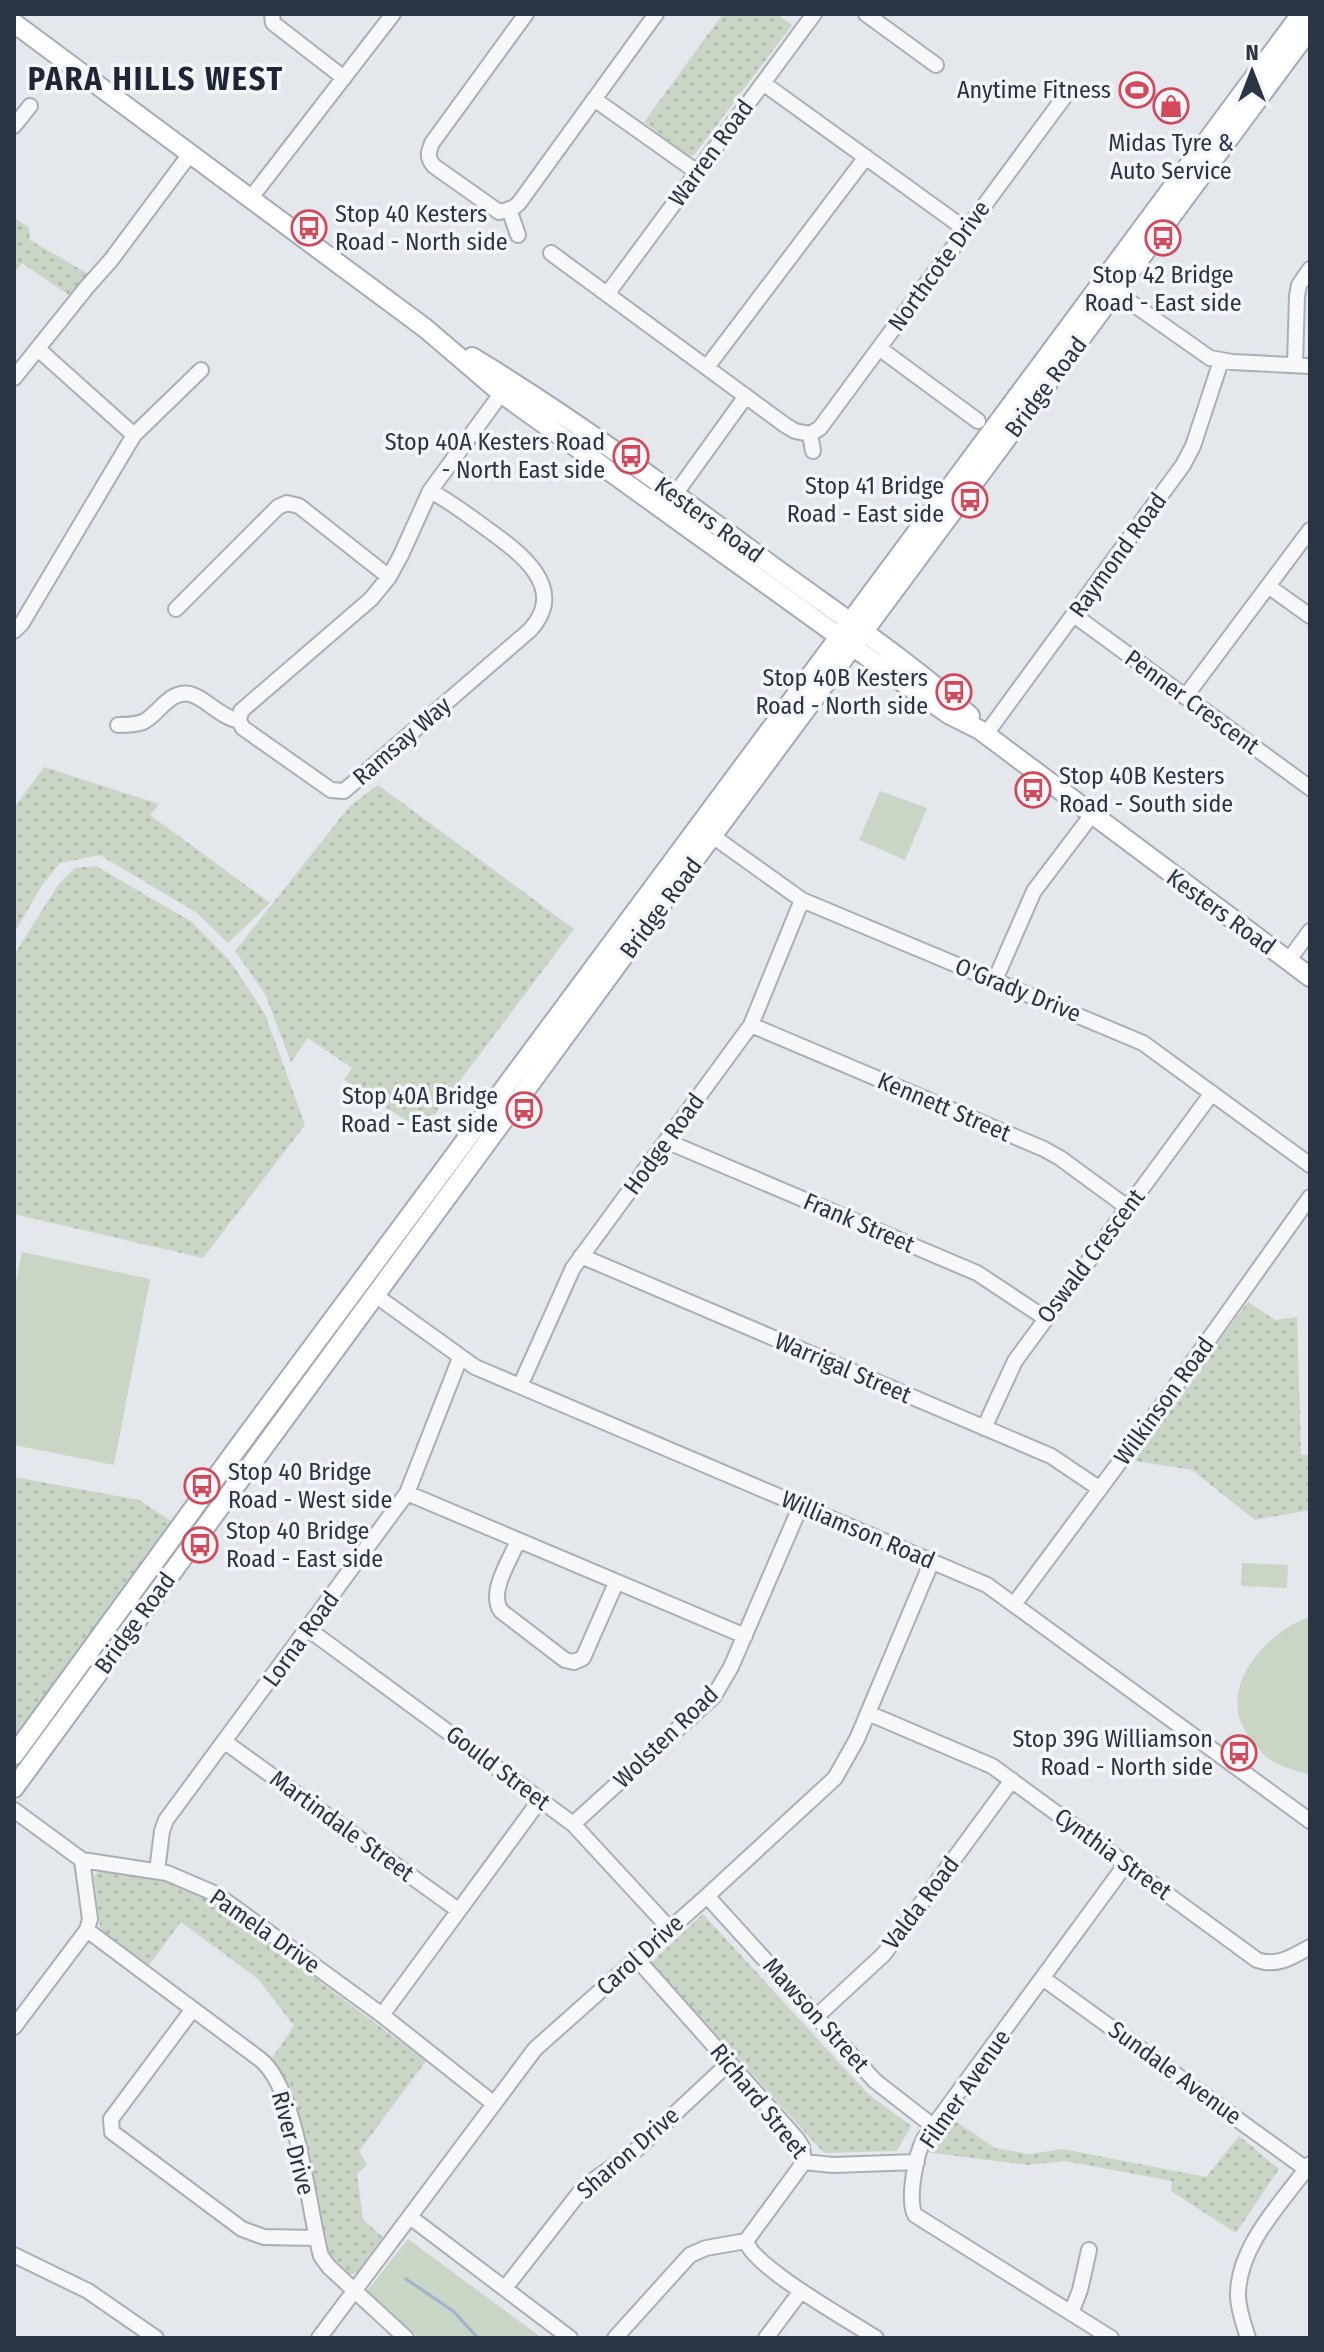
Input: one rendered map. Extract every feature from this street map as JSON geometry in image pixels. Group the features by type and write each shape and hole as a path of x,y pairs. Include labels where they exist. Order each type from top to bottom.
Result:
{"main road":[{"name":"Bridge Road","path":"14,1755 261,1417 367,1289 472,1149 1109,287 1301,14"},
{"name":"Kesters Road","path":"14,23 425,328 852,634 950,715 983,732 1091,816 1310,977"},
{"name":"Bridge Road","path":"852,634 867,600 1310,29"},
{"name":"Kesters Road","path":"670,502 825,604 852,634"},
{"path":"825,604 852,604 867,600"},
{"name":"Bridge Road","path":"14,1788 277,1428 367,1289"},
{"path":"261,1417 277,1428"}],"street":[{"path":"272,14 273,23 344,78"},
{"path":"250,199 393,14"},
{"path":"526,14 432,143 429,152 429,160 434,166 499,212 519,203 656,14"},
{"name":"Warren Road","path":"608,293 814,14"},
{"path":"866,14 936,65"},
{"path":"763,83 965,229"},
{"name":"Northcote Drive","path":"810,434 820,428 1065,96"},
{"path":"594,99 697,172"},
{"path":"14,126 30,106"},
{"path":"14,378 111,260 190,154"},
{"path":"707,367 866,157"},
{"path":"509,209 518,235"},
{"path":"551,253 795,431 810,434 813,451"},
{"path":"1109,287 1195,349 1221,361 1303,366 1298,290 1310,269"},
{"path":"879,348 978,421"},
{"path":"38,349 134,435"},
{"name":"Raymond Road","path":"983,732 1074,615 1189,456 1221,361"},
{"path":"14,631 22,623 134,435 201,370"},
{"path":"239,721 241,711 251,701 371,599 389,577 430,491 506,386"},
{"path":"670,502 746,396"},
{"name":"Ramsay Way","path":"118,725 139,724 167,701 183,694 192,695 224,717 239,721 251,735 331,790 344,791 537,622 544,602 543,590 530,564 494,534 430,491"},
{"path":"176,609 278,507 287,503 299,506 389,577"},
{"path":"1185,697 1310,530"},
{"path":"1268,586 1310,616"},
{"name":"Penner Crescent","path":"1074,615 1310,788"},
{"path":"995,980 1034,891 1091,816"},
{"name":"O'Grady Drive","path":"707,831 802,900 1132,1038 1310,1165"},
{"name":"Hodge Road","path":"520,1386 569,1275 581,1256 751,1025 802,900"},
{"path":"1288,961 1310,931"},
{"name":"Kennett Street","path":"751,1025 1044,1149 1127,1207"},
{"name":"Oswald Crescent","path":"984,1428 1010,1369 1212,1093"},
{"name":"Frank Street","path":"666,1141 977,1273 1045,1318"},
{"name":"Wilkinson Road","path":"1015,1603 1225,1319 1310,1197"},
{"name":"Warrigal Street","path":"581,1256 1060,1460 1100,1489"},
{"name":"Williamson Road","path":"367,1289 460,1358 974,1579 1015,1603 1310,1821"},
{"name":"Lorna Road","path":"157,1871 166,1820 407,1493 460,1358"},
{"path":"407,1493 745,1636"},
{"name":"Wolsten Road","path":"573,1824 708,1702 727,1676 801,1505"},
{"path":"518,1541 497,1590 497,1605 565,1660 574,1662 583,1658 616,1583"},
{"name":"Carol Drive","path":"319,2338 535,2049 835,1778 868,1713 932,1561"},
{"name":"Gould Street","path":"308,1629 573,1824 670,1929"},
{"name":"Cynthia Street","path":"868,1713 972,1756 1012,1780 1257,1960 1280,1962 1310,1947"},
{"name":"Martindale Street","path":"225,1742 458,1910"},
{"name":"Valda Road","path":"817,2016 889,1947 1012,1780"},
{"path":"382,2015 540,1800"},
{"name":"Pamela Drive","path":"14,1810 82,1860 157,1871 196,1883 216,1894 382,2015 493,2103"},
{"path":"14,2027 87,1930 90,1919 82,1860"},
{"name":"Filmer Avenue","path":"1111,2338 915,2215 911,2204 921,2146 933,2126 1126,1864"},
{"name":"Mawson Street","path":"707,1896 875,2081 933,2126"},
{"name":"River Drive","path":"87,1930 272,2071 298,2144 316,2238 324,2262 406,2338"},
{"name":"Richard Street","path":"637,1959 797,2139 802,2147 804,2162 833,2165 917,2162"},
{"name":"Sundale Avenue","path":"1044,1979 1308,2167"},
{"path":"193,2009 111,2119 112,2132 242,2229 271,2238 316,2238"},
{"name":"Sharon Drive","path":"505,2288 584,2187 636,2150 729,2063"},
{"path":"615,2338 690,2255 720,2244 746,2241 804,2162"},
{"path":"1248,2338 1238,2294 1244,2263 1264,2227 1308,2167"},
{"path":"410,2217 570,2338"},
{"path":"746,2241 755,2256 801,2291 876,2338"},
{"path":"1071,2313 1089,2250"},
{"path":"14,2255 99,2297 156,2338"},
{"path":"14,2265 51,2272"},
{"path":"766,2338 801,2291"}],"green space":[{"path":"723,14 777,14 792,25 695,154 689,157 644,122"},
{"path":"14,217 29,228 30,240 95,278 76,300 22,263 14,273"},
{"path":"44,767 159,804 150,815 270,903 228,943 197,913 100,855 60,863 43,884 14,933 14,808"},
{"path":"378,785 574,929 435,1114 409,1122 344,1080 352,1068 308,1038 291,1062 265,994 235,951 349,807"},
{"path":"880,791 927,808 905,860 859,840"},
{"path":"96,866 192,922 230,961 265,1014 305,1125 203,1258 14,1214 14,955 58,885 75,868"},
{"path":"22,1252 150,1279 114,1465 14,1445 14,1291"},
{"path":"1248,1302 1275,1320 1297,1317 1301,1455 1310,1455 1310,1510 1255,1520 1192,1470 1129,1460"},
{"path":"14,1477 139,1500 180,1527 14,1755"},
{"path":"1242,1563 1288,1565 1287,1588 1241,1586"},
{"path":"1310,1618 1310,1775 1271,1761 1243,1727 1238,1709 1239,1690 1257,1655 1288,1627"},
{"path":"100,1870 169,1881 205,1896 426,2061 359,2151 367,2165 357,2174 363,2220 383,2237 357,2273 348,2275 325,2252 302,2126 272,2058 294,2026 258,1979 181,1922 149,1965 104,1932 100,1927 94,1876"},
{"path":"703,1914 867,2093 911,2126 897,2151 824,2153 651,1963"},
{"path":"951,2118 995,2148 1029,2154 1063,2149 1206,2177 1239,2136 1279,2169 1236,2233 1171,2191 1172,2181 1065,2161 1028,2165 925,2152"},
{"path":"408,2239 542,2338 419,2338 367,2291"}],"waterway":[{"path":"406,2279 453,2311 478,2338"}],"place":[{"name":"Anytime Fitness","path":"1137,90"},
{"name":"Midas Tyre & Auto Service","path":"1171,106"},
{"name":"Stop 40 Kesters Road - North side","path":"309,228"},
{"name":"Stop 42 Bridge Road - East side","path":"1163,238"},
{"name":"Stop 40A Kesters Road - North East side","path":"631,456"},
{"name":"Stop 41 Bridge Road - East side","path":"970,500"},
{"name":"Stop 40B Kesters Road - North side","path":"954,692"},
{"name":"Stop 40B Kesters Road - South side","path":"1033,790"},
{"name":"Stop 40A Bridge Road - East side","path":"524,1110"},
{"name":"Stop 40 Bridge Road - West side","path":"202,1486"},
{"name":"Stop 40 Bridge Road - East side","path":"200,1545"},
{"name":"Stop 39G Williamson Road - North side","path":"1239,1753"}],"district":[{"name":"PARA HILLS WEST","path":"156,79"}]}
